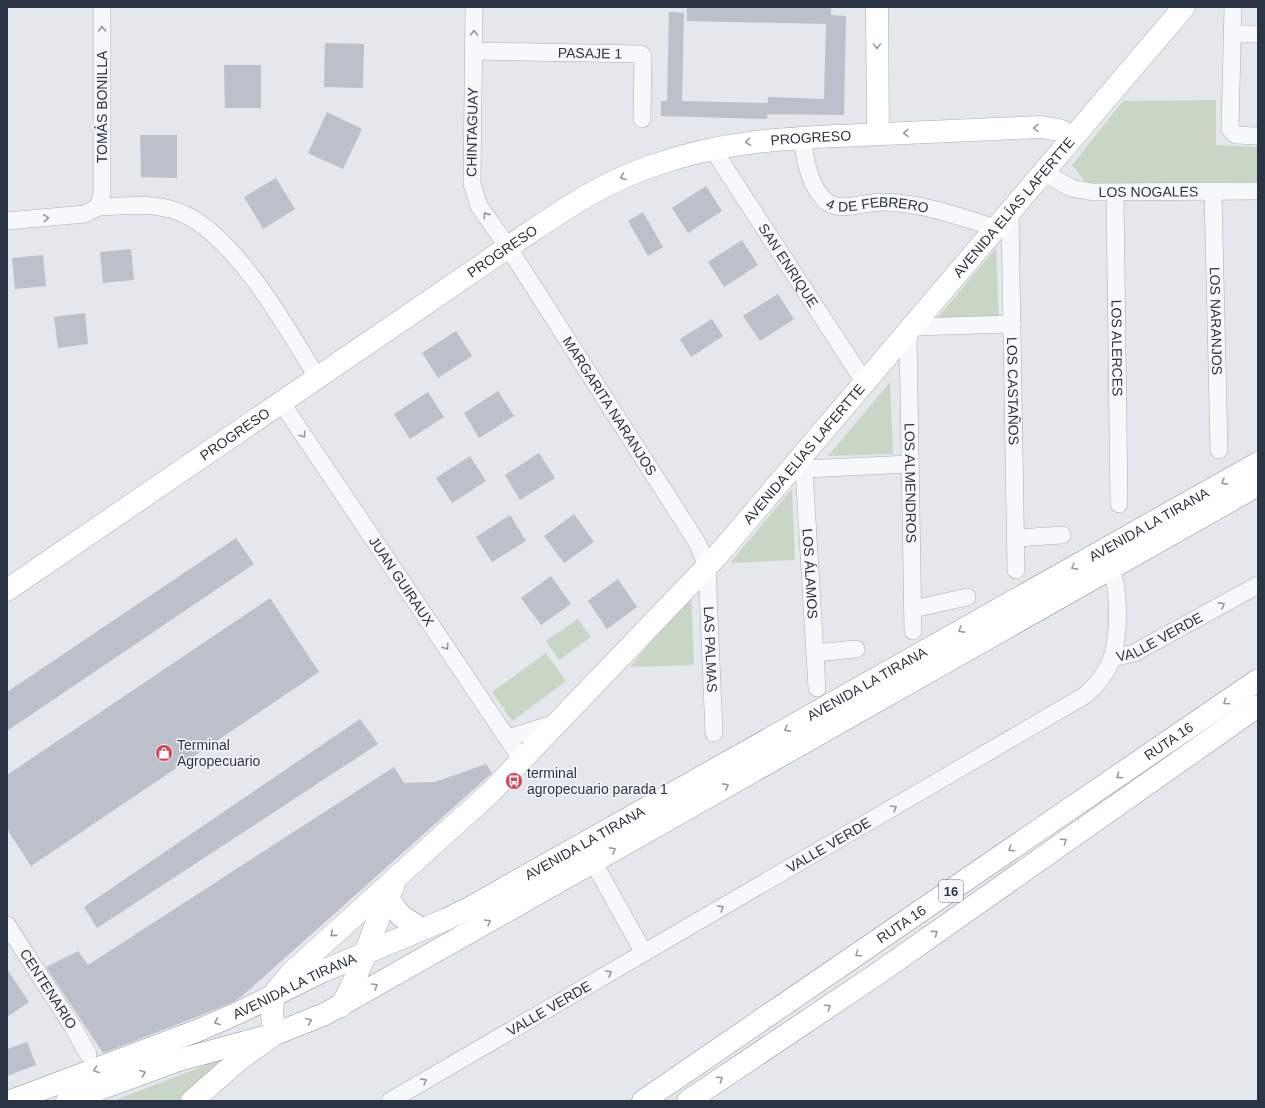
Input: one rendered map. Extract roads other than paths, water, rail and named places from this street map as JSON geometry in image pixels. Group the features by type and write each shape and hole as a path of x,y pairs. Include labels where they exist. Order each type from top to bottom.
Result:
{"main road":[{"path":"877,7 878,134"},
{"name":"AVENIDA ELÍAS LAFERTTE","path":"274,995 302,962 464,818 559,722 708,566 800,466 865,383 911,331 1072,137 1184,7"},
{"name":"PROGRESO","path":"7,590 508,247 587,194 617,180 673,158 712,148 772,139 1041,127 1059,130 1072,137"},
{"name":"AVENIDA LA TIRANA","path":"67,1101 179,1060 275,1034 309,1022 341,1006 588,853 1108,559 1258,463"},
{"name":"AVENIDA LA TIRANA","path":"1108,559 1258,486"},
{"name":"RUTA 16","path":"643,1101 1258,680"},
{"name":"RUTA 16","path":"688,1101 880,972 1258,706"},
{"name":"AVENIDA LA TIRANA","path":"11,1101 199,1030 366,952 422,929 588,853"},
{"name":"AVENIDA ELÍAS LAFERTTE","path":"341,1006 356,979 387,897 398,877"},
{"path":"387,897 401,916 422,929"},
{"path":"192,1101 235,1063 275,1034 272,1015 274,995"}],"street":[{"name":"TOMÁS BONILLA","path":"98,207 102,193 102,7"},
{"name":"CHINTAGUAY","path":"474,7 472,184 479,206 508,247"},
{"path":"1233,7 1229,124 1232,133 1240,136 1258,136"},
{"path":"1232,34 1258,34"},
{"name":"PASAJE 1","path":"473,51 641,54 644,57 642,119"},
{"name":"4 DE FEBRERO","path":"802,138 805,157 812,178 824,198 833,205 845,206 873,202 897,203 1003,220"},
{"name":"SAN ENRIQUE","path":"712,148 865,383"},
{"name":"LOS NOGALES","path":"1043,172 1071,188 1093,192 1258,191"},
{"name":"LOS ALERCES","path":"1115,192 1119,504"},
{"name":"LOS NARANJOS","path":"1213,192 1219,450"},
{"path":"7,221 85,214 98,207 148,206 180,212 195,220 242,263 290,332 317,378"},
{"name":"LOS CASTAÑOS","path":"1003,220 1012,324 1016,570"},
{"name":"MARGARITA NARANJOS","path":"508,247 698,544 708,566"},
{"path":"911,331 1012,324"},
{"name":"LOS ALMENDROS","path":"911,331 910,464 913,631"},
{"name":"JUAN GUIRAUX","path":"281,402 522,760"},
{"path":"800,466 910,464"},
{"name":"LOS ÁLAMOS","path":"800,466 817,688"},
{"path":"1016,538 1062,535"},
{"path":"1108,559 1117,612 1112,658"},
{"name":"LAS PALMAS","path":"708,566 714,733"},
{"name":"VALLE VERDE","path":"390,1101 1076,702 1099,681 1112,658 1127,656 1142,649 1258,585"},
{"path":"913,609 967,598"},
{"path":"814,653 856,649"},
{"path":"508,738 559,722"},
{"path":"588,853 644,953"},
{"name":"CENTENARIO","path":"7,925 88,1054"}],"place":[{"name":"Terminal Agropecuario","path":"164,753"},
{"name":"terminal agropecuario parada 1","path":"514,781"}]}
